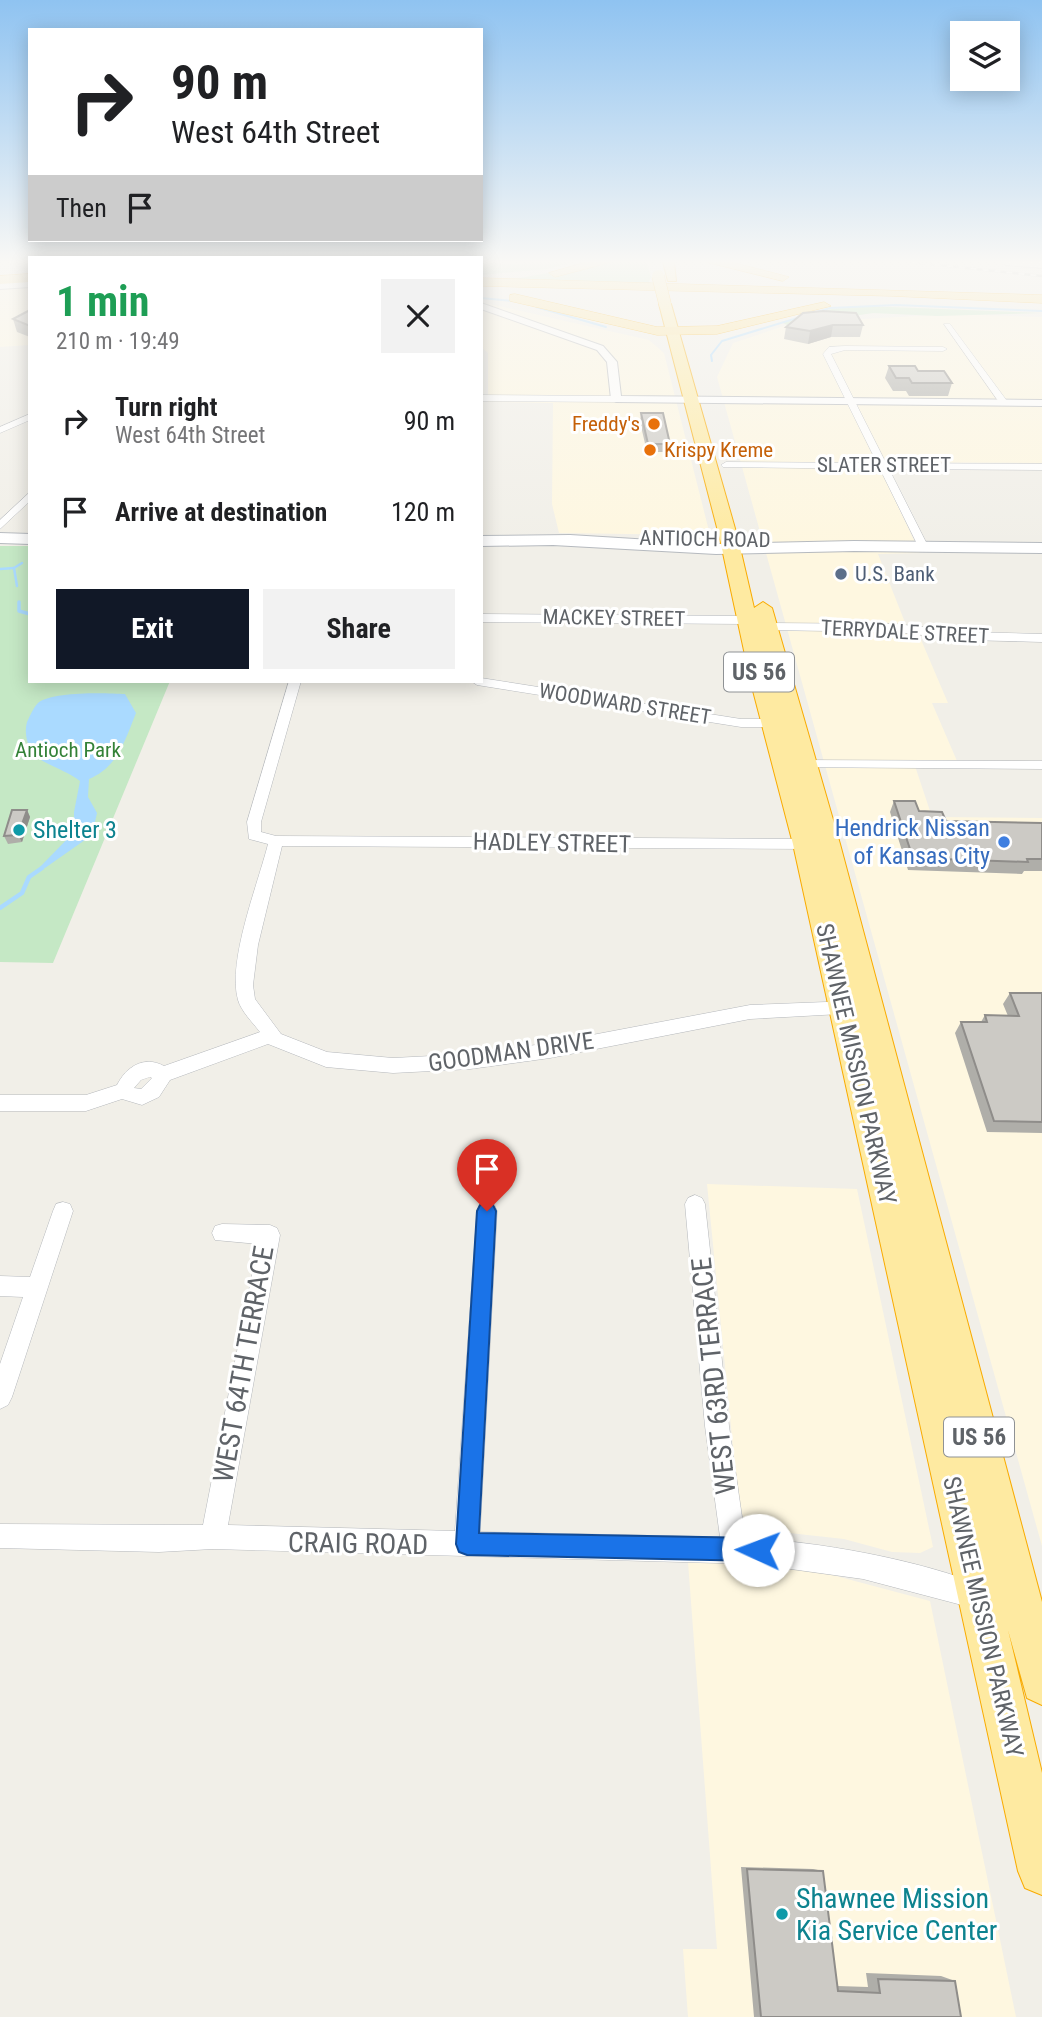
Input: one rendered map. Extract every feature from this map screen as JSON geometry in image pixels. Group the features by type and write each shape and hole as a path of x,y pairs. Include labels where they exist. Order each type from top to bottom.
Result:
{"highway":[{"name":"SHAWNEE MISSION PARKWAY","path":"680,356 726,465 739,544 747,620 774,723 796,764"},
{"name":"SHAWNEE MISSION PARKWAY","path":"691,356 703,443 768,626 796,764 857,1009 1033,1620 1042,1683"},
{"path":"703,443 726,465"},
{"name":"SHAWNEE MISSION PARKWAY","path":"857,1009 977,1596 1042,1871"}],"main road":[{"path":"0,538 28,539"},
{"name":"ANTIOCH ROAD","path":"483,541 1042,548"}],"street":[{"path":"607,356 612,362 616,399"},
{"path":"830,356 924,548"},
{"path":"969,356 1004,403"},
{"path":"483,398 1042,403"},
{"path":"0,430 28,418"},
{"name":"SLATER STREET","path":"726,465 1042,467"},
{"path":"0,526 28,497"},
{"name":"MACKEY STREET","path":"483,618 747,620"},
{"name":"TERRYDALE STREET","path":"768,626 896,628 991,638 1042,638"},
{"name":"WOODWARD STREET","path":"483,682 741,723 774,723"},
{"path":"0,1104 86,1103 124,1091 129,1096 145,1097 157,1088 163,1075 184,1065 269,1036 248,1005 244,980 276,841 254,835 254,822 294,683"},
{"path":"796,764 1042,765"},
{"name":"HADLEY STREET","path":"276,841 816,844"},
{"name":"GOODMAN DRIVE","path":"269,1036 298,1054 321,1060 421,1065 513,1056 739,1013 857,1009"},
{"name":"WEST 63RD TERRACE","path":"695,1204 717,1426 734,1548"},
{"path":"0,1398 63,1211"},
{"path":"467,1544 487,1211"},
{"name":"WEST 64TH TERRACE","path":"214,1537 270,1235 222,1233"},
{"path":"0,1286 38,1287"},
{"name":"CRAIG ROAD","path":"0,1536 159,1539 214,1537 268,1541 674,1550 734,1548 854,1562 977,1596 1033,1620"}],"shaded area":[{"path":"488,356 665,356 709,531 699,535 559,533 552,504 553,403 488,402"},
{"path":"727,356 1042,356 1042,463 877,462 920,553 878,554 906,625 919,635 948,703 932,703 957,761 914,763 932,817 1042,818 1042,1546 717,377"},
{"path":"707,1184 857,1189 933,1547 920,1553 892,1552 844,1539 754,1529 745,1520 739,1508"},
{"path":"688,1562 754,1564 821,1572 930,1601 1016,2017 688,2017 683,1949 717,1949"}],"green space":[{"name":"Antioch Park","path":"0,546 28,546 28,683 169,683 53,963 0,962"}],"water":[{"path":"125,694 136,713 128,733 114,760 89,779 88,797 97,813 92,835 45,868 40,867 74,832 74,812 80,781 33,754 26,734 30,715 38,703 55,696"}],"building":[{"path":"889,366 915,366 918,371 944,371 952,383 912,383 909,378 896,378"},
{"path":"641,413 663,413 670,444 648,444"},
{"name":"Hendrick Nissan of Kansas City","path":"894,801 915,801 919,811 942,812 946,821 1042,823 1042,859 1027,859 1028,862 913,858"},
{"path":"12,810 27,810 18,835 4,836"},
{"path":"1010,993 1042,993 1042,1122 994,1121 961,1022 987,1022 985,1015 1019,1016"},
{"name":"Shawnee Mission Kia Service Center","path":"747,1869 823,1871 838,1991 880,1993 878,1979 955,1981 961,2017 761,2017"}],"waterway":[{"path":"711,356 712,361"},
{"path":"14,568 22,563"},
{"path":"0,569 14,568"},
{"path":"14,568 17,586"},
{"path":"19,602 19,611 28,613"},
{"path":"0,908 22,893 29,877 42,868"}],"place":[{"name":"Freddy's","path":"654,424"},
{"name":"Krispy Kreme","path":"650,450"},
{"name":"U.S. Bank","path":"841,574"},
{"name":"Shelter 3","path":"19,830"},
{"name":"Hendrick Nissan of Kansas City","path":"1004,842"},
{"name":"Shawnee Mission Kia Service Center","path":"782,1914"}],"route":[{"path":"487,1211 467,1544 758,1550"}]}
